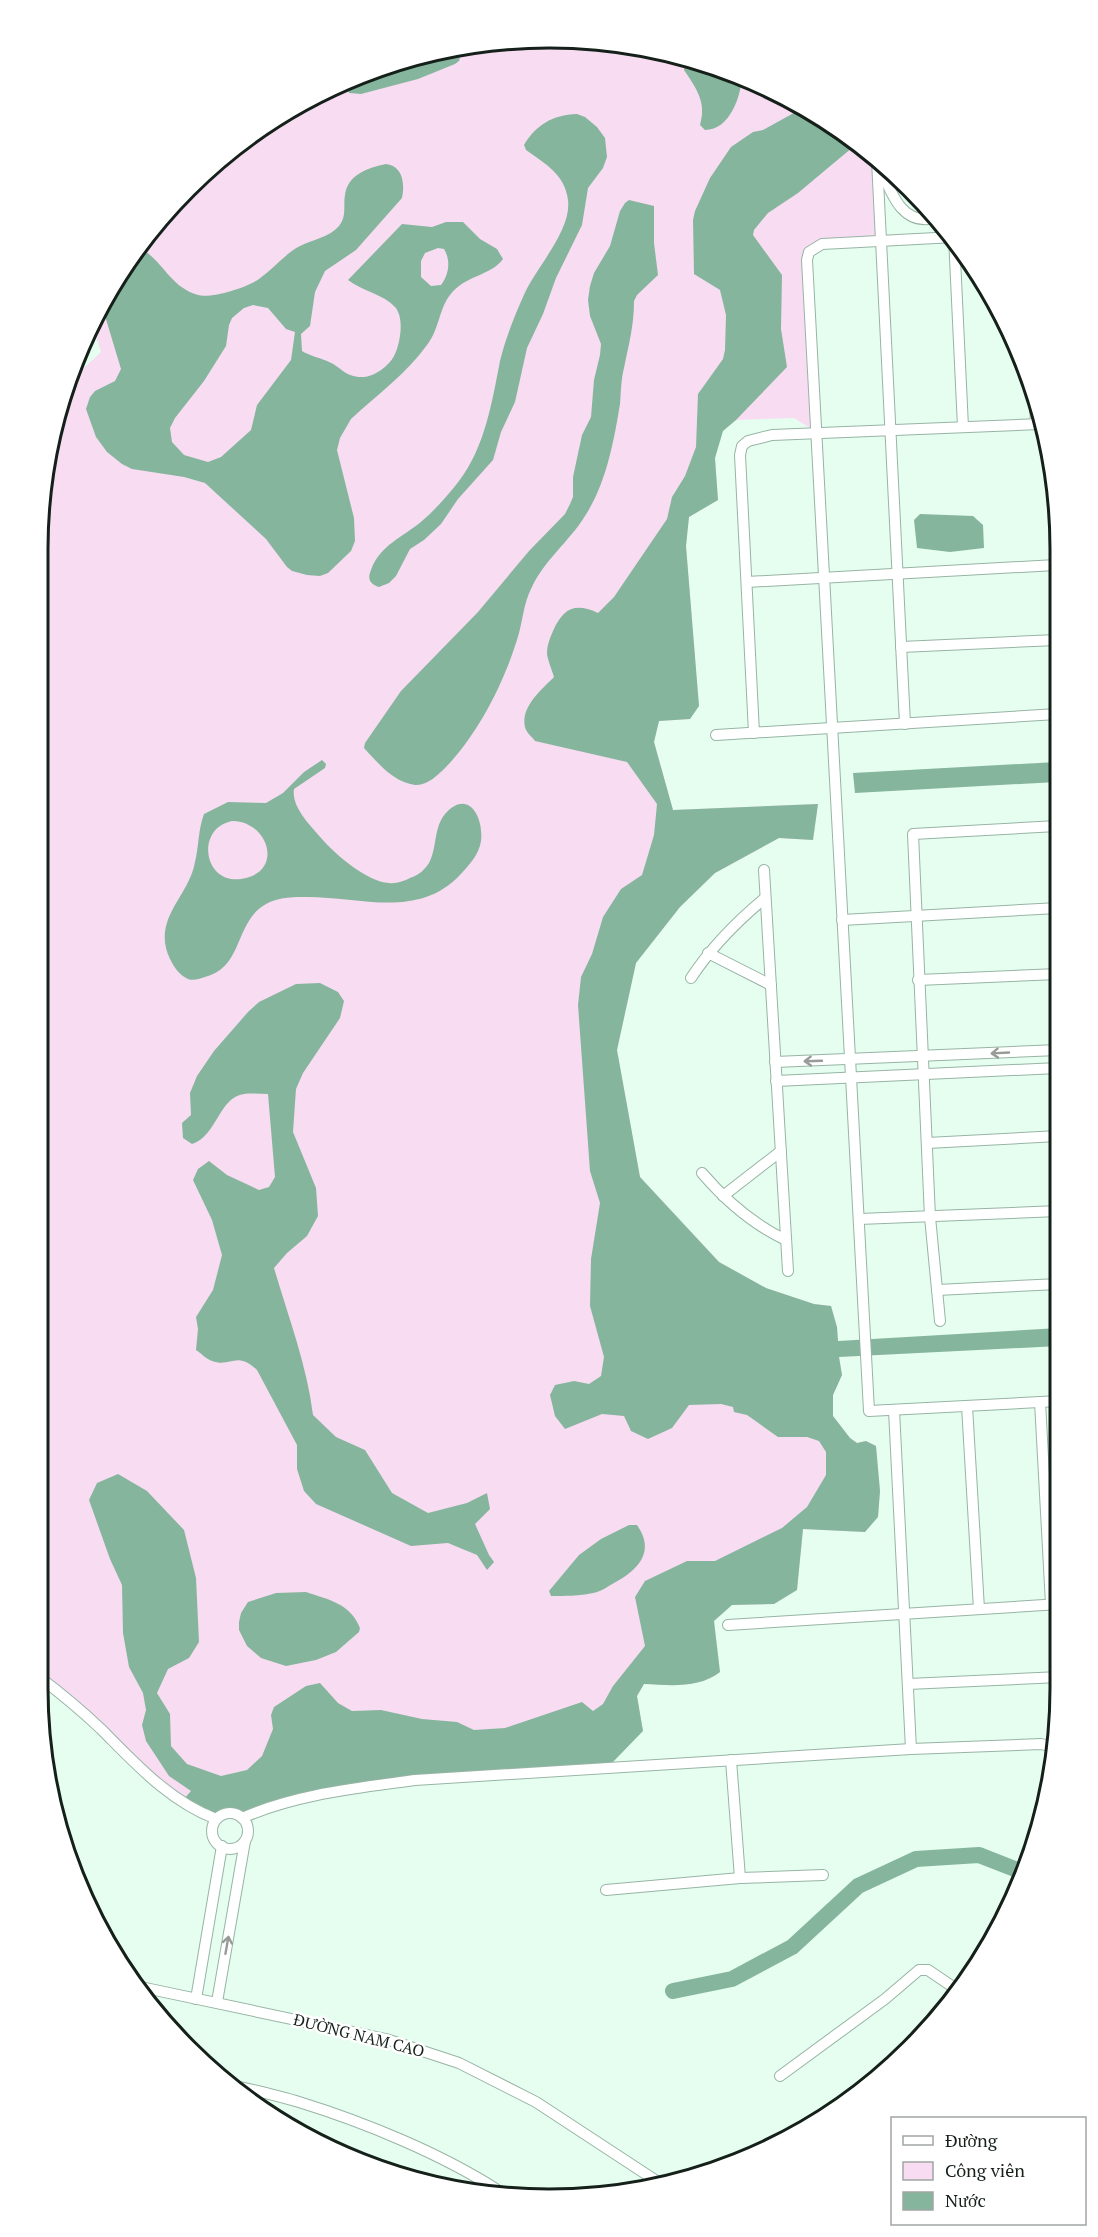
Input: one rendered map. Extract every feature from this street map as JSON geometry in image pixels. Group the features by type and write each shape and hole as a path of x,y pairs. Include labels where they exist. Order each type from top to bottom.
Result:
{"street":[{"path":"878,171 905,724"},
{"path":"884,176 894,202 900,209 917,219 926,219"},
{"path":"941,238 822,244 808,255 807,272 869,1411 1050,1401"},
{"path":"955,256 963,427"},
{"path":"754,733 740,455 742,446 748,441 772,435 1034,424"},
{"path":"747,582 1050,565"},
{"path":"901,647 1050,640"},
{"path":"716,735 1050,714"},
{"path":"940,1321 930,1216 913,834 1050,826"},
{"path":"764,870 788,1271"},
{"path":"691,978 727,930 765,898"},
{"path":"842,920 1050,908"},
{"path":"708,953 771,985"},
{"path":"918,980 1050,974"},
{"path":"775,1062 1050,1050"},
{"path":"776,1081 1050,1068"},
{"path":"927,1143 1050,1136"},
{"path":"723,1196 781,1151"},
{"path":"702,1173 723,1196 754,1222 786,1240"},
{"path":"859,1219 1050,1211"},
{"path":"937,1290 1050,1284"},
{"path":"1040,1402 1050,1528"},
{"path":"967,1406 979,1609"},
{"path":"894,1410 910,1749"},
{"path":"728,1624 1050,1604"},
{"path":"908,1684 1050,1677"},
{"path":"48,1684 100,1728 158,1785 184,1804 216,1819"},
{"path":"242,1818 268,1807 353,1789 415,1780 910,1749 1047,1745"},
{"path":"731,1760 740,1878"},
{"path":"217,2002 248,1829 238,1815 226,1813 216,1819 212,1834 222,1846 237,1847 245,1841"},
{"path":"196,1999 222,1846"},
{"path":"606,1890 740,1878 823,1875"},
{"path":"780,2076 919,1970 928,1970 951,1986"},
{"name":"ĐƯỜNG NAM CAO","path":"149,1989 386,2039 459,2063 536,2102 652,2178"},
{"path":"250,2090 299,2102 351,2120 445,2161 489,2185"}],"green space":[{"path":"549,48 614,52 679,65 741,86 800,115 827,132 875,168 878,238 809,248 813,430 794,418 736,420 722,431 715,458 718,500 689,517 686,546 699,706 690,719 659,721 654,742 673,810 818,804 813,840 779,838 715,873 680,907 636,963 617,1050 640,1177 719,1262 766,1288 814,1304 831,1306 837,1327 842,1375 833,1395 833,1416 850,1438 857,1443 866,1441 876,1446 880,1491 878,1517 865,1532 803,1529 797,1590 774,1604 732,1605 714,1621 720,1672 693,1684 644,1684 637,1696 643,1731 243,1815 229,1811 216,1816 186,1802 48,1681 49,516 52,484 65,419 82,368 101,352 96,336 132,271 172,219 219,172 271,132 327,100 357,86 419,65 484,52"}],"water":[{"path":"460,57 455,64 418,79 361,94 349,93 348,90 357,86 388,75 419,65"},
{"path":"685,67 740,86 732,110 721,124 705,130 700,125 701,102 684,70"},
{"path":"795,112 850,149 798,193 768,213 754,230 753,235 782,275 781,329 787,367 723,431 715,458 718,500 689,517 686,546 699,706 690,719 659,721 654,742 673,810 818,804 813,840 779,838 715,873 680,907 636,963 617,1050 640,1177 719,1262 766,1288 814,1304 831,1306 838,1341 1050,1329 1050,1346 839,1357 842,1375 833,1395 833,1416 850,1438 857,1443 866,1441 876,1446 880,1491 878,1517 865,1532 803,1529 797,1590 774,1604 732,1605 714,1621 720,1672 693,1684 644,1684 637,1696 643,1731 611,1764 416,1777 243,1815 229,1811 216,1816 183,1800 191,1791 169,1776 146,1741 142,1725 146,1710 143,1693 129,1667 123,1633 122,1585 89,1500 97,1483 118,1474 147,1491 184,1530 196,1578 199,1642 189,1658 168,1669 157,1693 170,1714 171,1746 187,1764 221,1776 247,1770 262,1756 273,1729 271,1715 274,1707 306,1686 320,1683 338,1703 352,1711 381,1710 422,1719 457,1722 474,1730 505,1728 582,1702 593,1711 603,1704 613,1686 645,1646 635,1597 645,1581 687,1561 715,1561 782,1528 807,1507 826,1475 826,1452 819,1441 807,1437 778,1437 747,1415 734,1412 733,1407 721,1404 689,1405 672,1428 648,1439 631,1431 624,1416 602,1414 565,1429 555,1416 550,1395 555,1385 574,1381 589,1384 601,1376 604,1357 590,1306 591,1259 600,1203 590,1171 578,1005 581,977 592,954 603,917 621,889 642,875 654,835 657,804 627,762 535,741 526,730 525,715 532,701 554,677 547,651 561,617 576,608 598,613 614,597 667,519 672,497 685,476 696,447 698,394 723,359 725,350 726,315 720,290 694,274 693,220 695,211 710,178 731,147 753,132 763,130"},
{"path":"577,114 585,117 597,127 605,138 607,157 603,168 588,188 582,225 556,278 527,348 515,402 501,432 493,460 458,499 441,524 410,549 396,576 389,583 376,586 371,583 369,576 380,554 437,507 459,481 475,454 486,424 502,353 513,321 529,286 559,237 568,212 568,200 563,183 553,170 526,150 524,145 546,122 560,116"},
{"path":"386,164 396,168 403,182 402,198 356,250 325,271 315,292 310,326 301,334 302,351 358,377 377,373 392,360 400,339 401,324 398,312 385,299 348,280 402,224 432,227 446,222 463,222 480,239 497,249 503,259 492,269 456,288 443,307 431,339 419,355 351,419 340,438 337,450 354,518 355,541 351,551 328,573 320,576 307,575 292,571 287,567 266,539 205,483 184,477 132,469 122,464 107,452 96,437 86,409 95,391 115,381 121,369 105,317 132,271 146,252 180,286 188,291 204,296 238,289 264,275 298,247 335,230 343,218 345,195 350,182 366,170","holes":["438,248 444,249 448,263 444,281 441,285 431,286 421,277 421,261 425,253","253,305 268,308 286,329 295,332 291,360 257,405 251,430 221,457 208,462 184,455 172,442 170,428 226,346 232,318 244,308"]},
{"path":"629,200 654,206 654,243 658,275 637,295 634,301 620,404 604,476 592,504 579,525 536,579 527,600 507,669 470,738 446,767 432,779 419,785 407,783 380,766 364,748 365,743 401,691 478,612 529,551 565,514 570,504 582,435 591,417 594,380 600,355 601,344 590,316 588,300 590,286 594,273 610,246 620,211"},
{"path":"920,514 973,516 983,525 984,548 950,552 917,548 914,520"},
{"path":"322,760 326,764 325,768 294,789 296,803 303,816 335,852 371,878 394,883 422,871 432,855 441,819 453,807 461,804 473,809 480,823 481,841 478,851 460,875 443,889 424,898 385,903 297,897 270,902 256,912 248,922 233,954 218,972 196,980 188,979 177,970 170,959 165,945 165,932 173,909 191,875 204,814 228,802 266,803 283,793 304,772","holes":["233,821 245,823 262,837 267,856 258,873 246,878 231,879 220,875 213,866 209,856 209,845 213,834 221,826"]},
{"path":"1050,762 1050,782 855,793 853,773"},
{"path":"320,983 338,992 344,1001 340,1018 303,1073 296,1089 293,1132 316,1188 318,1216 307,1236 274,1268 302,1359 313,1415 336,1437 365,1450 392,1493 428,1513 467,1503 487,1493 490,1509 475,1524 494,1562 487,1570 477,1555 448,1543 411,1546 316,1504 304,1491 297,1469 297,1445 257,1370 250,1364 239,1360 224,1363 212,1361 196,1350 198,1329 196,1317 213,1290 222,1255 212,1220 193,1180 198,1169 209,1161 227,1175 259,1190 269,1187 275,1177 268,1094 244,1094 236,1097 223,1109 207,1133 192,1144 183,1138 182,1123 191,1115 190,1093 197,1076 214,1051 259,1002 296,984"},
{"path":"629,1525 637,1525 645,1544 642,1559 637,1566 623,1578 596,1592 551,1596 549,1591 579,1555 601,1539"},
{"path":"306,1592 331,1600 345,1608 356,1620 360,1628 359,1632 336,1652 316,1660 286,1666 261,1658 247,1646 239,1630 239,1622 241,1613 248,1602 276,1593"}],"waterway":[{"path":"673,1991 732,1979 792,1947 858,1886 916,1859 979,1855 1016,1869"}]}
